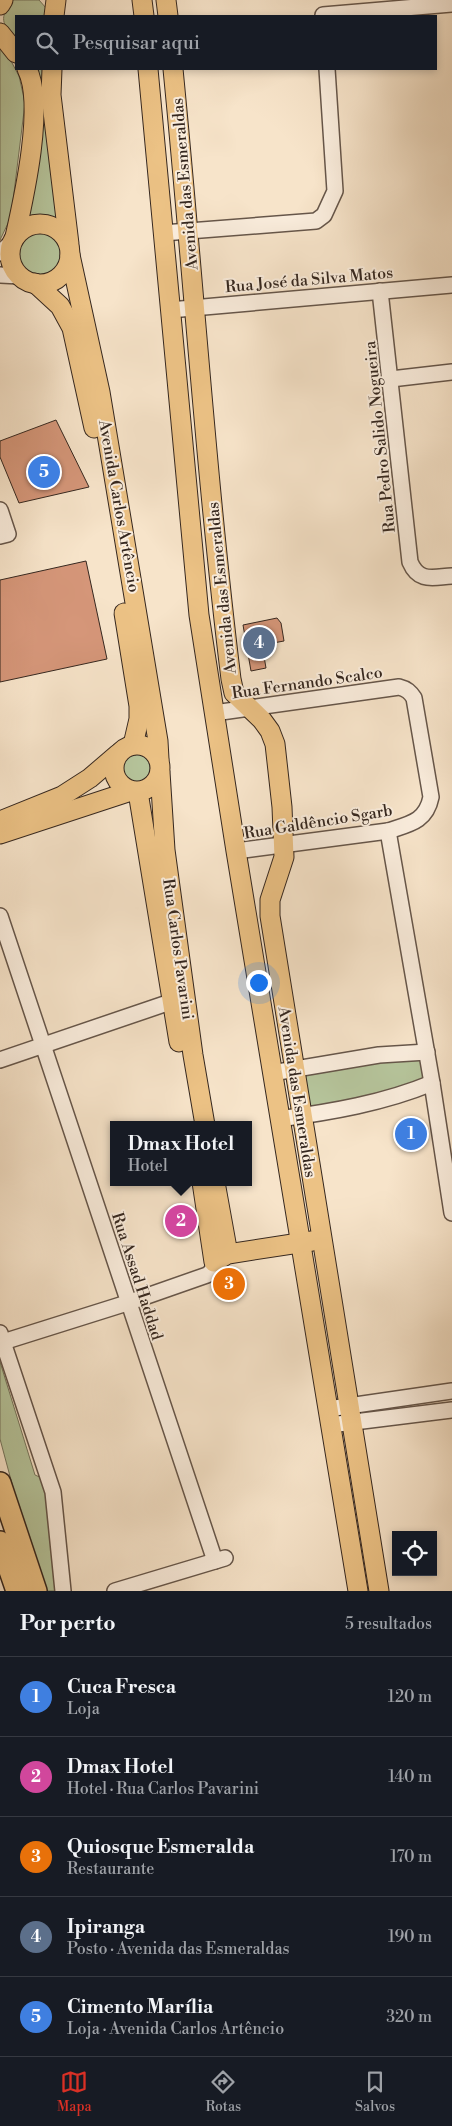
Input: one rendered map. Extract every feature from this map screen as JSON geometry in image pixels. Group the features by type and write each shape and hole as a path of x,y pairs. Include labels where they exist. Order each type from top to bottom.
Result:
{"highway":[{"path":"0,1465 25,1558"},
{"path":"0,1483 36,1591"},
{"path":"0,1542 17,1591"},
{"path":"0,1567 2,1591"}],"main road":[{"path":"0,5 3,0"},
{"path":"142,0 144,15"},
{"path":"166,0 168,15"},
{"path":"14,238 28,226 45,224 61,232 69,251 64,271 52,281 28,280 14,269 11,259 10,249 21,210 35,114 33,86 27,70"},
{"name":"Avenida Carlos Artêncio","path":"52,70 51,95 69,251 100,392 158,740 159,765"},
{"name":"Avenida das Esmeraldas","path":"148,70 193,568 236,851 358,1591"},
{"name":"Avenida das Esmeraldas","path":"173,70 189,231 211,506 231,679 234,693 270,731 275,744 284,844 281,871 270,900 270,916 379,1591"},
{"name":"Avenida Carlos Artêncio","path":"28,280 60,306 68,318 85,387 106,500 139,706 126,749"},
{"path":"0,821 62,796 90,778 126,749 148,747 159,765 153,786 0,834"},
{"path":"126,749 115,760 115,776 124,788 134,791"},
{"name":"Rua Carlos Pavarini","path":"159,765 157,851 179,999 192,1121"},
{"name":"Rua Carlos Pavarini","path":"134,791 157,851"},
{"name":"Rua Carlos Pavarini","path":"179,999 204,1121"},
{"path":"203,1186 221,1258"},
{"path":"215,1186 221,1258"},
{"path":"221,1258 321,1239"}],"street":[{"path":"323,10 452,4"},
{"path":"163,233 316,221 324,215 335,191 326,70"},
{"path":"0,253 14,238"},
{"path":"0,275 28,280"},
{"name":"Rua José da Silva Matos","path":"170,310 452,285"},
{"name":"Rua Pedro Salido Nogueira","path":"380,291 410,562 414,571 419,576 428,578 452,576"},
{"path":"391,379 452,372"},
{"path":"0,510 4,535"},
{"name":"Rua Fernando Scalco","path":"214,713 399,687 405,688 411,692 414,698 431,797 428,809"},
{"name":"Rua Galdêncio Sgarb","path":"236,851 388,831 422,817 428,809"},
{"path":"388,831 427,1052 452,1213"},
{"name":"Rua Assad Haddad","path":"0,916 128,1303 220,1560 115,1591"},
{"path":"0,1060 179,999"},
{"path":"272,1074 379,1055 427,1052"},
{"path":"280,1118 301,1116 385,1100 405,1095 432,1083"},
{"path":"63,1591 53,1492 1,1338 128,1303 207,1275 221,1258"},
{"path":"329,1417 452,1391"},
{"path":"349,1414 452,1410"}],"green space":[{"path":"11,0 39,0 46,8 48,15 15,15 15,38 5,25 5,12"},
{"path":"0,48 11,61 19,76 25,103 11,217 0,240"},
{"path":"34,70 45,70 59,225 44,219 27,219"},
{"path":"40,233 55,239 61,254 55,269 40,275 25,269 19,254 25,239"},
{"path":"136,754 146,758 150,768 146,778 136,782 126,778 122,768 126,758"},
{"path":"427,1052 432,1083 301,1116 294,1069"},
{"path":"0,1362 35,1475 42,1478 47,1498 56,1591 45,1591 22,1521 0,1439"}],"building":[{"path":"56,420 89,487 19,503 0,457 0,441"},
{"path":"86,561 107,659 0,682 0,580"},
{"path":"277,618 281,623 284,641 262,645 266,668 251,671 243,625"}],"place":[{"name":"Cimento Marília","path":"44,472"},
{"name":"Ipiranga","path":"259,643"},
{"name":"Cuca Fresca","path":"411,1134"},
{"name":"Dmax Hotel","path":"181,1221"},
{"name":"Quiosque Esmeralda","path":"229,1284"}]}
